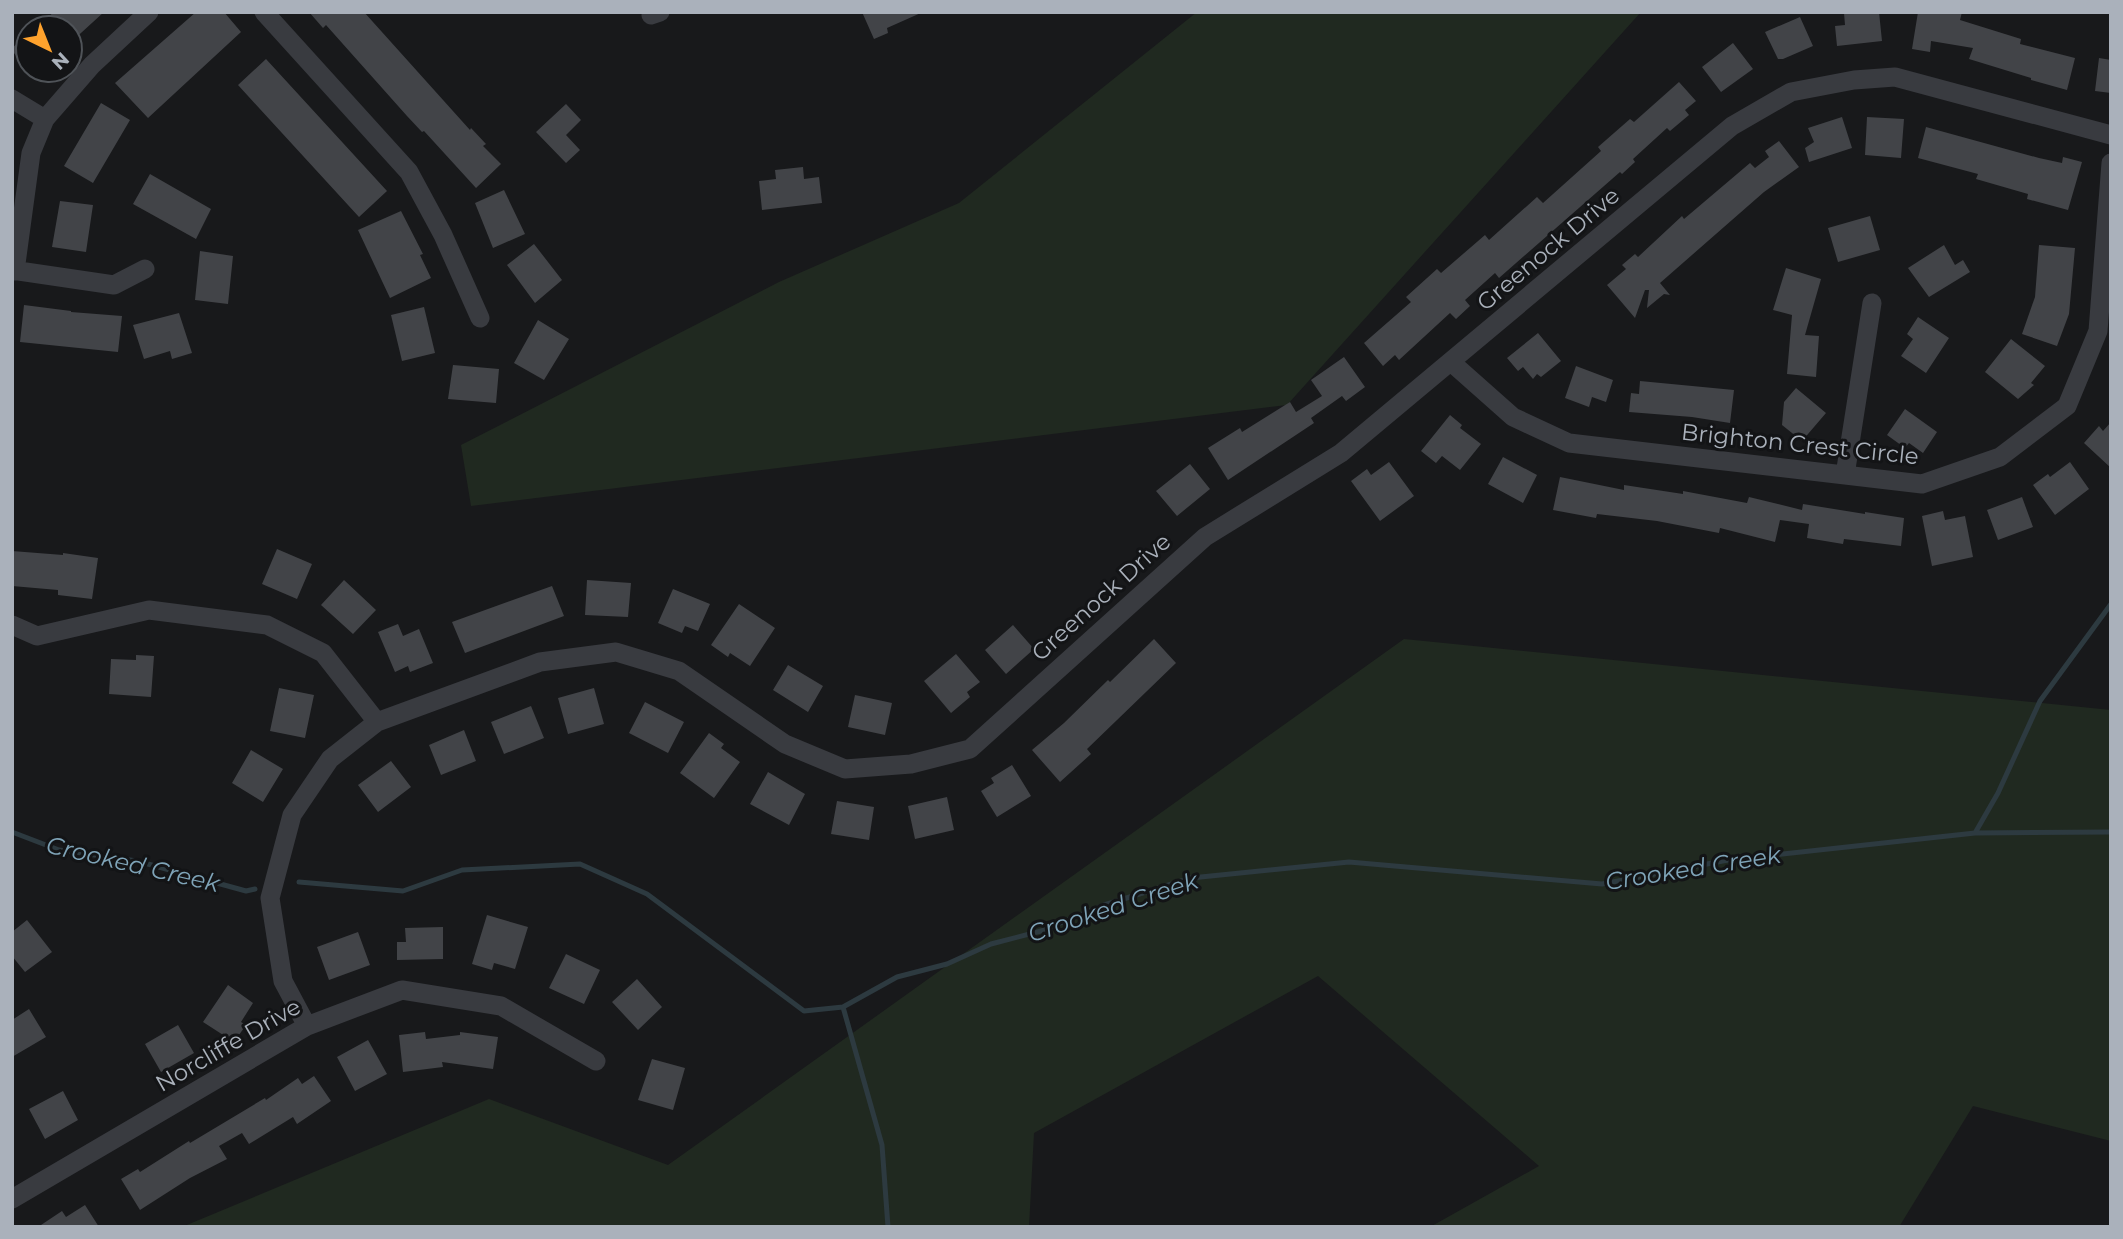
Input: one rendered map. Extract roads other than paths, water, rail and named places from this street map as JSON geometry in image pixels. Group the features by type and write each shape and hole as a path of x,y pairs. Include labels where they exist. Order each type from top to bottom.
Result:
{"street":[{"path":"145,269 114,285 14,271 31,153 45,119 92,65 149,12"},
{"path":"264,12 409,172 443,235 480,318"},
{"name":"Greenock Drive","path":"307,1026 283,981 270,898 292,815 330,759 377,722 540,662 615,652 679,671 785,744 845,769 911,764 970,749 1205,537 1341,453 1732,126 1791,92 1854,80 1895,77 2111,135"},
{"path":"12,99 45,119"},
{"name":"Brighton Crest Circle","path":"1451,362 1513,417 1569,443 1922,484 2000,457 2067,406 2098,331 2111,163"},
{"path":"1845,475 1872,303"},
{"path":"12,625 37,635 149,610 267,625 323,653 377,722"},
{"name":"Norcliffe Drive","path":"12,1199 307,1026 402,990 501,1006 596,1061"}],"waterway":[{"path":"1975,833 1998,793 2040,701 2111,604"},
{"name":"Crooked Creek","path":"12,832 59,850 137,861 246,891 255,889"},
{"name":"Crooked Creek","path":"299,882 403,891 462,870 580,864 647,894 804,1011 843,1007 897,977 947,964 991,944 1041,931 1104,905 1191,878 1349,862 1602,884 1728,860 1975,833 2111,832"},
{"path":"843,1007 882,1145 888,1227"}]}
